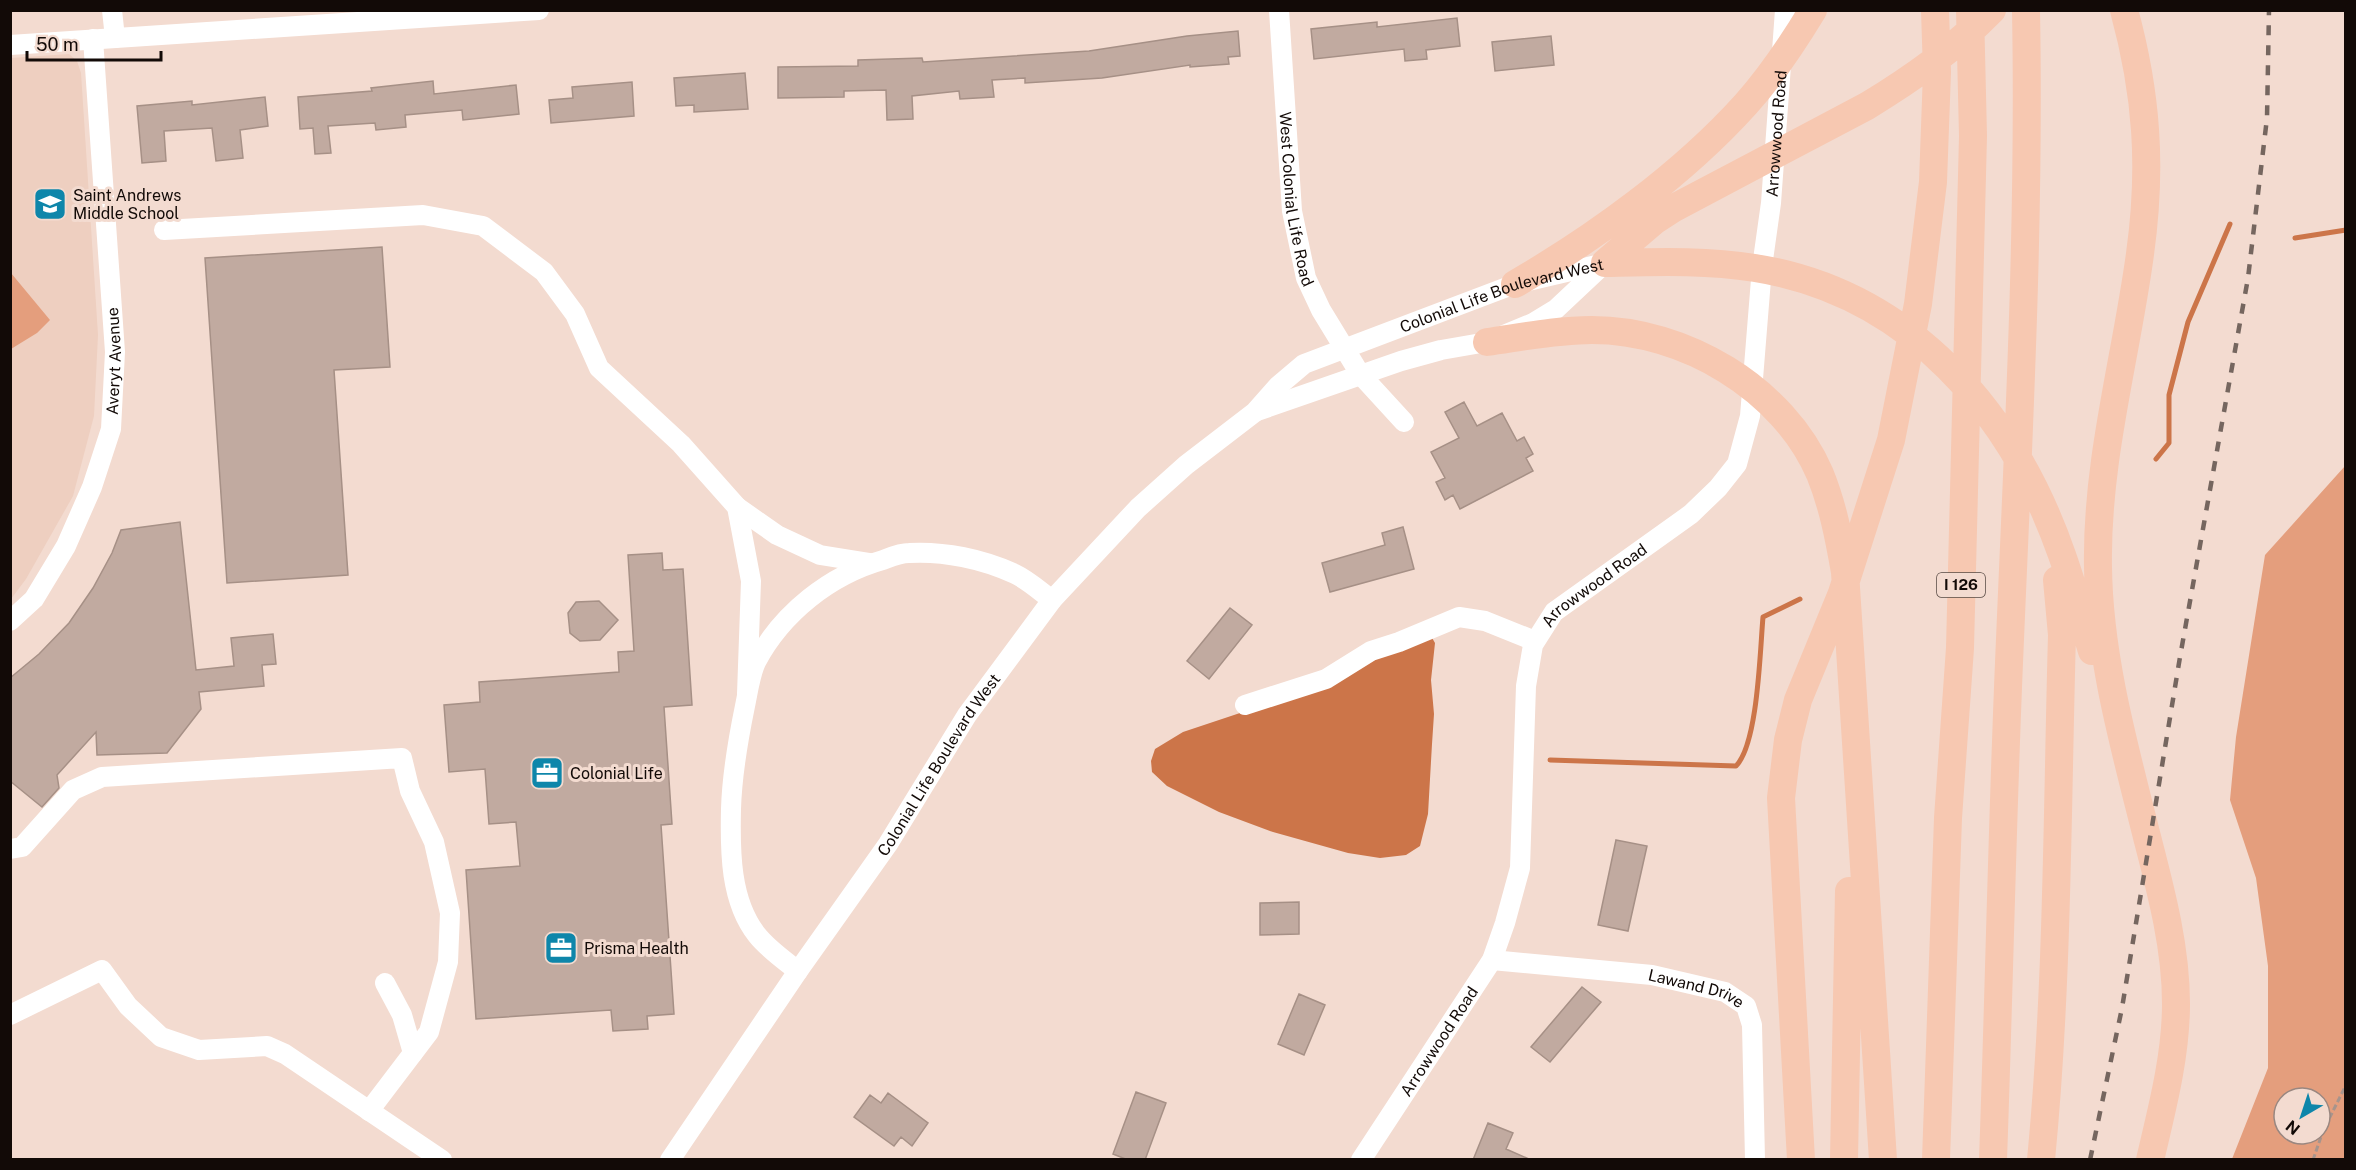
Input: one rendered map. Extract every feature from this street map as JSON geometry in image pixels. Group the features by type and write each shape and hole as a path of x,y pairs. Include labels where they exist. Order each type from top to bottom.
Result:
{"highway":[{"path":"1515,284 1577,247 1704,147 1747,102 1793,42 1813,10"},
{"path":"1801,1160 1780,798 1783,771 1798,700 1842,593 1891,440 1916,315 1933,182 1937,72 1935,10"},
{"name":"I 126","path":"1936,1160 1948,818 1960,648 1973,136 1971,10"},
{"path":"1605,263 1654,221 1697,195 1843,119 1898,87 1947,53 1992,10"},
{"path":"1993,1160 2008,690 2021,403 2027,106 2025,10"},
{"path":"2103,668 2099,596 2100,500 2140,254 2146,185 2141,81 2124,10"},
{"path":"1605,263 1663,261 1726,265 1778,273 1847,296 1905,330 1932,352 1974,393 2008,441 2036,494 2062,554 2103,668 2162,898 2175,976 2176,1005 2169,1076 2150,1160"},
{"path":"1487,342 1549,333 1592,330 1623,332 1657,339 1686,349 1716,363 1760,395 1780,415 1801,442 1819,472 1831,504 1845,572 1883,1160"},
{"path":"2036,494 2056,567 2062,635 2054,972 2049,1084 2041,1160"},
{"path":"1845,1160 1852,691"}],"street":[{"path":"112,10 115,38"},
{"path":"10,45 539,10"},
{"name":"West Colonial Life Road","path":"1279,10 1292,211 1306,279 1321,310 1360,374 1404,422"},
{"name":"Arrowwood Road","path":"1361,1160 1492,960 1505,924 1520,868 1526,686 1535,642 1554,612 1692,514 1718,489 1737,464 1750,416 1762,267 1772,203 1785,10"},
{"name":"Averyt Avenue","path":"10,621 34,599 66,546 92,487 111,429 115,352 93,39"},
{"path":"164,230 423,215 483,226 544,272 575,314 598,368 681,444 737,507 777,536 820,555 870,563"},
{"name":"Colonial Life Boulevard West","path":"1255,412 1360,374 1441,350 1487,342 1533,323 1556,309 1605,263"},
{"name":"Colonial Life Boulevard West","path":"670,1160 798,971 888,844 967,715 1052,600 1138,508 1186,465 1255,412 1278,386 1304,364 1515,284 1605,263"},
{"path":"737,507 751,581 747,694"},
{"path":"798,971 757,936 744,912 734,879 730,832 737,745 747,694 755,664 772,636 797,609 831,581 870,563 907,552 980,561 1016,575 1052,600"},
{"path":"1245,705 1326,679 1371,651 1459,617 1485,621 1535,642"},
{"path":"10,849 22,847 73,790 102,777 402,759 410,791 434,842 450,913 448,962 429,1032 369,1111"},
{"name":"Lawand Drive","path":"1492,960 1652,975 1725,992 1746,1006 1752,1025 1755,1160"},
{"path":"10,1015 102,970 128,1006 161,1037 199,1050 267,1046 285,1054 369,1111 418,1153 442,1160"},
{"path":"385,983 402,1015 413,1053"}],"path":[{"path":"2313,1160 2323,1131 2346,1085"}],"shaded area":[{"name":"Saint Andrews Middle School","path":"69,54 77,61 81,73 98,335 94,416 73,496 26,579 11,599 11,58"},
{"path":"11,273 50,320 37,333 11,349"},
{"path":"2345,466 2345,1159 2232,1159 2268,1068 2268,966 2256,878 2230,800 2236,737 2265,555"},
{"path":"1423,636 1431,636 1435,643 1431,680 1434,714 1428,814 1420,846 1406,855 1380,858 1348,853 1273,832 1219,812 1167,786 1152,772 1151,761 1155,749 1183,732 1255,708"}],"building":[{"path":"1457,18 1460,46 1426,50 1427,59 1405,61 1404,49 1314,59 1311,29 1377,22 1377,27"},
{"path":"1238,31 1240,56 1228,57 1229,64 1190,67 1190,65 1102,78 1025,83 1025,78 992,80 994,97 960,99 959,91 912,96 913,119 887,120 886,90 844,91 844,97 778,98 778,67 858,66 858,60 922,58 923,62 1089,51 1187,36"},
{"path":"1551,36 1554,65 1495,71 1492,42"},
{"path":"745,73 748,109 694,112 694,105 676,106 674,78"},
{"path":"433,81 434,94 516,85 519,114 463,120 462,110 405,115 406,127 376,130 375,123 328,126 331,153 315,154 313,128 300,129 298,97 372,91 371,88"},
{"path":"632,82 634,116 551,123 549,100 573,98 572,87"},
{"path":"265,97 268,126 240,130 243,158 216,161 212,128 164,131 166,161 142,163 137,106 192,101 192,105"},
{"path":"382,247 390,367 334,370 348,575 227,583 205,258"},
{"path":"1464,402 1477,426 1502,413 1517,441 1524,437 1533,454 1526,458 1533,471 1460,509 1453,495 1445,500 1436,482 1445,478 1431,452 1459,438 1445,412"},
{"path":"180,522 196,670 234,666 231,638 273,634 276,664 262,665 264,686 199,692 201,709 167,753 97,755 96,732 57,775 59,788 42,807 10,781 10,678 39,654 69,623 93,588 112,553 121,530"},
{"path":"1403,527 1414,569 1330,592 1322,563 1385,545 1382,533"},
{"path":"662,553 663,570 683,569 692,705 664,707 672,824 661,825 674,1014 647,1016 648,1029 613,1031 611,1010 476,1019 466,870 520,866 516,822 489,824 485,769 449,772 444,705 480,702 479,682 619,672 618,652 634,651 628,555"},
{"path":"599,601 618,620 600,640 580,641 570,633 568,613 576,602"},
{"path":"1230,608 1252,625 1209,679 1187,661"},
{"path":"1616,840 1647,846 1628,931 1598,925"},
{"path":"1299,902 1299,934 1260,935 1260,903"},
{"path":"1582,987 1601,1002 1550,1062 1531,1047"},
{"path":"1299,994 1325,1005 1304,1055 1278,1044"},
{"path":"1136,1092 1166,1103 1145,1160 1128,1160 1113,1154"},
{"path":"888,1093 928,1123 912,1146 901,1137 894,1146 854,1117 870,1095 881,1103"},
{"path":"1488,1123 1513,1133 1506,1149 1531,1160 1473,1160"}],"waterway":[{"path":"2156,459 2169,443 2169,395 2188,322 2230,224"},
{"path":"2295,238 2346,230"},
{"path":"1550,760 1736,766 1749,738 1757,696 1763,617 1800,599"}],"railway":[{"path":"2090,1160 2122,1008 2180,657 2248,278 2267,118 2269,10"}],"place":[{"name":"Saint Andrews Middle School","path":"50,204"},
{"name":"Colonial Life","path":"547,773"},
{"name":"Prisma Health","path":"561,948"}]}
